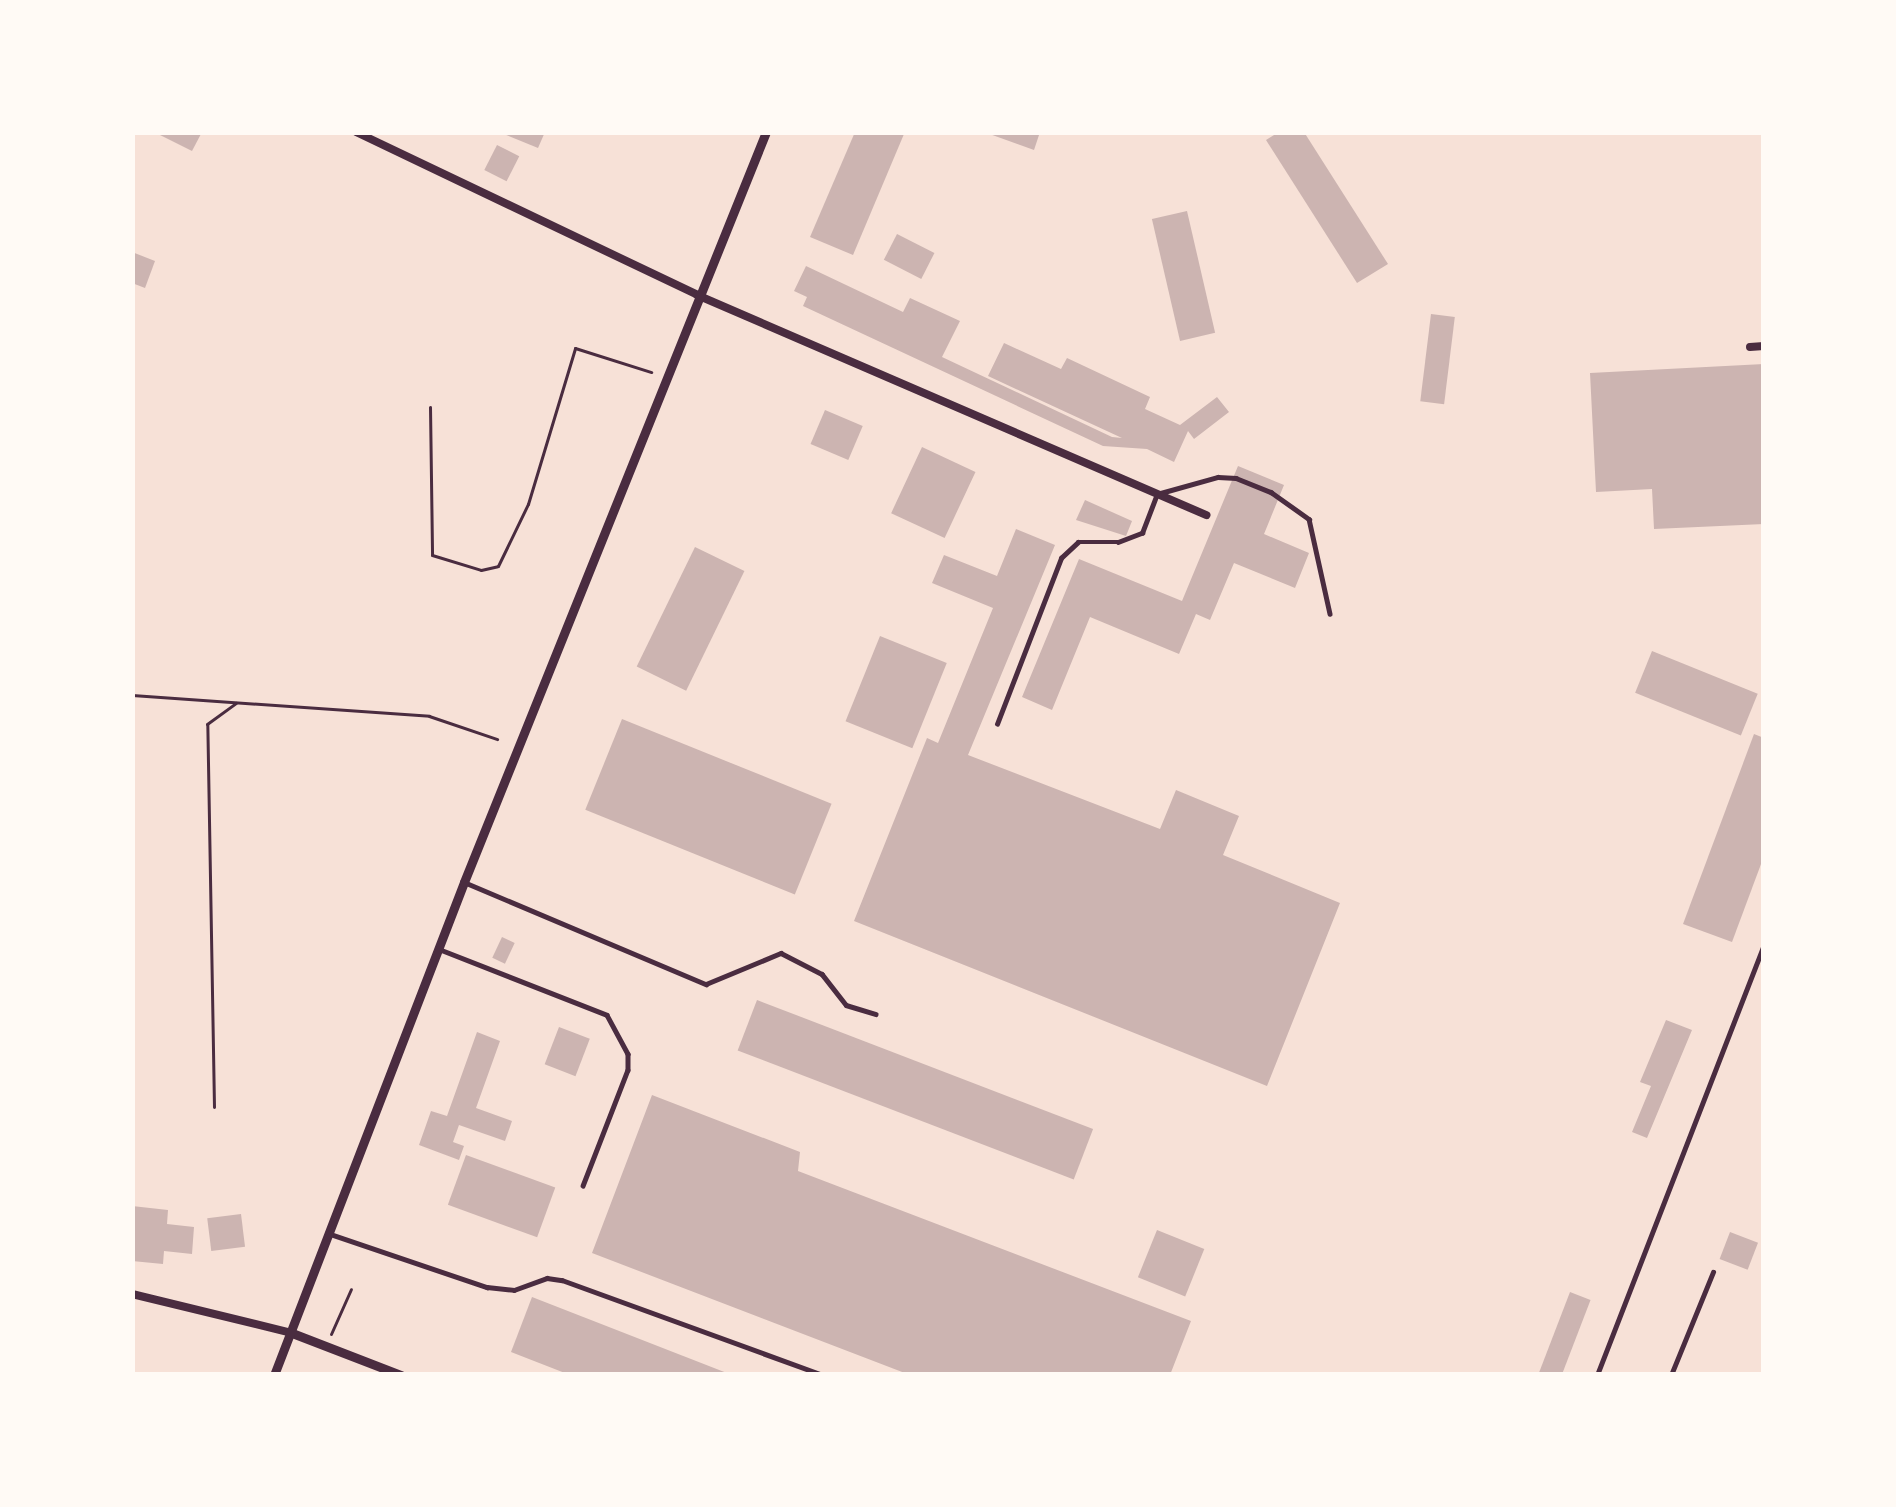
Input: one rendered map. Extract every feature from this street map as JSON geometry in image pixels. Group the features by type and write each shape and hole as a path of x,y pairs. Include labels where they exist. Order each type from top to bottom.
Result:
{"street":[{"path":"356,132 697,295 1205,515"},
{"path":"274,1375 664,377 766,132"},
{"path":"1750,347 1764,346"},
{"path":"132,1294 292,1333 401,1375"}],"lane":[{"path":"997,724 1060,557 1078,542 1118,542 1142,533 1157,494 1218,477 1236,478 1271,492 1309,519 1330,614"},
{"path":"464,883 706,984 781,953 822,974 846,1005 876,1014"},
{"path":"1598,1375 1764,945"},
{"path":"439,949 607,1015 628,1054 628,1070 583,1186"},
{"path":"330,1234 487,1287 514,1290 547,1278 562,1280 823,1375"},
{"path":"1671,1375 1713,1272"}],"path":[{"path":"430,406 432,555 481,570 498,566 528,504 574,348 664,377"},
{"path":"132,695 429,716 497,739"},
{"path":"214,1107 208,724 236,703"},
{"path":"326,1346 351,1289"}],"building":[{"path":"154,132 202,132 192,151"},
{"path":"499,132 545,132 538,148"},
{"path":"855,132 904,134 853,255 810,237"},
{"path":"984,132 1040,132 1034,150"},
{"path":"1279,132 1304,132 1388,264 1357,283 1266,140"},
{"path":"497,145 519,156 507,181 484,170"},
{"path":"1187,211 1215,333 1180,341 1152,219"},
{"path":"897,234 934,253 921,279 884,260"},
{"path":"132,252 155,261 145,288 132,283"},
{"path":"806,266 903,312 910,298 960,321 942,357 1112,437 1122,438 988,376 1004,343 1061,369 1067,358 1150,397 1145,409 1180,425 1217,397 1229,412 1194,439 1188,431 1174,462 1147,449 1103,446 803,306 807,297 794,291"},
{"path":"1431,314 1455,317 1444,404 1420,401"},
{"path":"1764,364 1764,524 1654,529 1652,489 1596,492 1590,373"},
{"path":"825,410 863,426 848,460 811,444"},
{"path":"922,447 975,472 945,538 891,513"},
{"path":"1238,466 1284,485 1264,534 1309,553 1295,588 1234,563 1210,620 1196,614 1179,654 1090,617 1052,710 1022,697 1079,559 1182,601"},
{"path":"1085,500 1132,521 1126,536 1076,520"},
{"path":"1016,529 1055,545 968,755 1160,829 1176,790 1239,816 1223,855 1340,903 1267,1086 854,921 927,738 938,743 993,608 932,583 944,555 997,576"},
{"path":"695,547 744,571 686,691 637,667"},
{"path":"880,636 947,663 912,748 846,721"},
{"path":"1652,651 1758,694 1741,735 1635,693"},
{"path":"622,719 832,804 795,895 585,810"},
{"path":"1754,734 1764,738 1764,856 1732,942 1683,924"},
{"path":"502,937 515,943 505,964 492,958"},
{"path":"757,1000 1093,1129 1074,1179 738,1050"},
{"path":"1666,1020 1692,1030 1647,1138 1632,1132 1651,1086 1640,1082"},
{"path":"559,1027 590,1039 575,1076 545,1064"},
{"path":"477,1032 500,1041 476,1108 512,1121 505,1141 459,1125 453,1142 464,1146 459,1160 419,1145 431,1111 447,1116"},
{"path":"652,1095 800,1152 798,1171 1191,1321 1170,1375 910,1375 592,1253"},
{"path":"466,1155 555,1187 537,1237 448,1205"},
{"path":"132,1206 168,1210 167,1224 194,1227 192,1254 164,1251 163,1264 132,1261"},
{"path":"241,1214 245,1247 211,1251 207,1218"},
{"path":"1157,1230 1204,1249 1185,1296 1138,1277"},
{"path":"1730,1232 1758,1243 1748,1270 1720,1259"},
{"path":"1570,1292 1591,1300 1562,1375 1538,1375"},
{"path":"532,1297 732,1375 570,1375 511,1352"}]}
